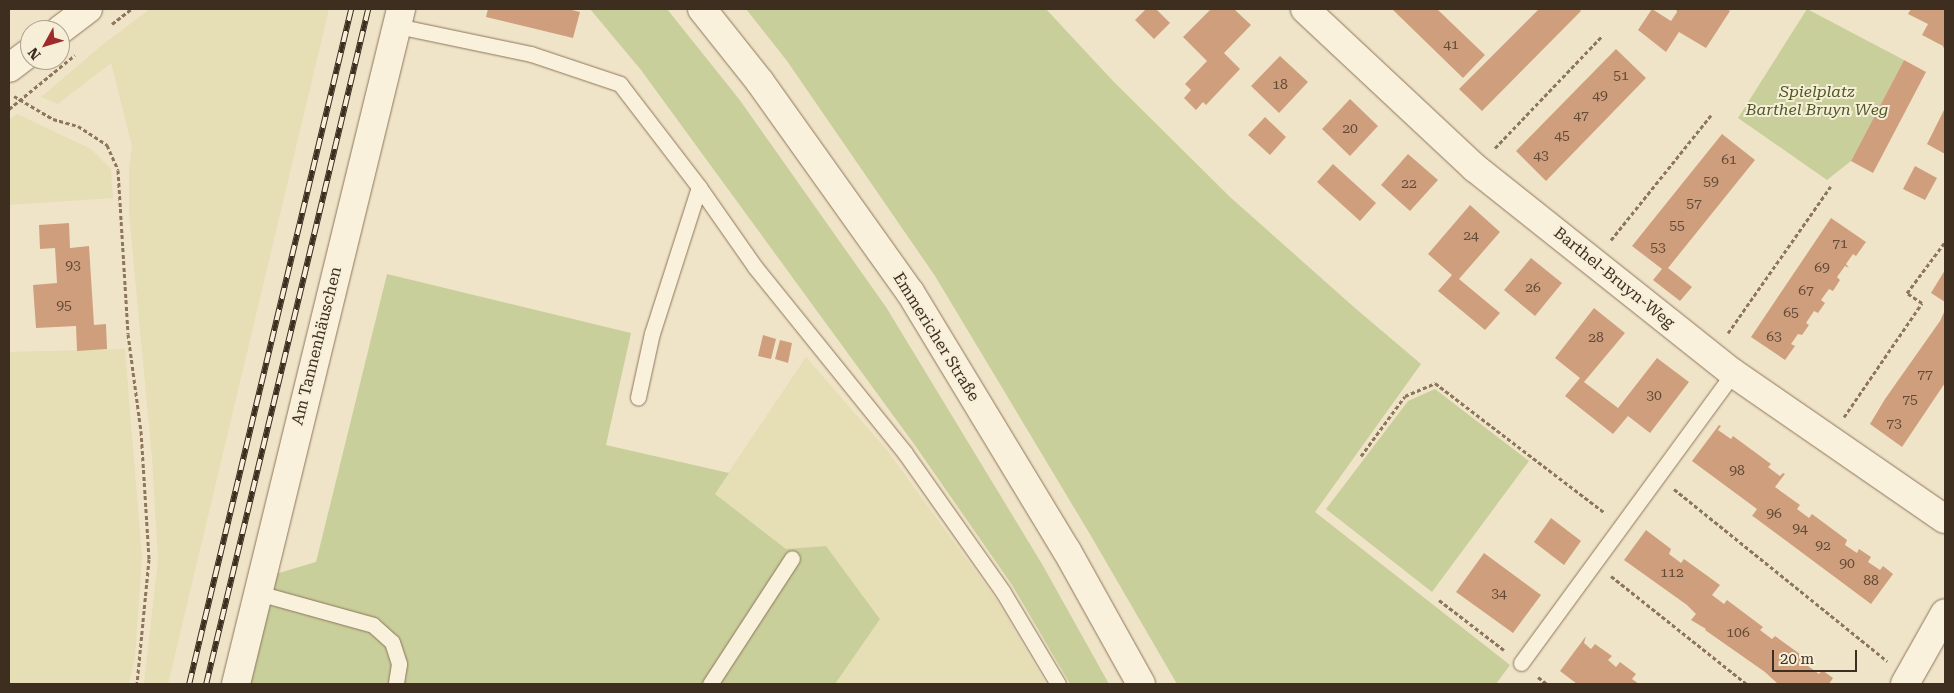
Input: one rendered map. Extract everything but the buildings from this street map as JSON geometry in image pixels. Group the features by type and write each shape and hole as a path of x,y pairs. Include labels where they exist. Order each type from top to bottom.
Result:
{"street":[{"path":"70,22 88,9"},
{"name":"Emmericher Straße","path":"702,9 760,82 910,292 1067,551 1141,684"},
{"name":"Barthel-Bruyn-Weg","path":"1305,9 1476,168 1593,262 1733,373 1945,519"},
{"name":"Am Tannenhäuschen","path":"236,684 399,17"},
{"path":"9,68 20,60"},
{"path":"1907,681 1945,613"}],"lane":[{"path":"399,17 531,54 620,84 699,187 761,275 905,453 1002,592 1058,684"},
{"path":"638,397 652,333 699,187"},
{"path":"1521,663 1620,525 1733,373"},
{"path":"710,684 792,558"},
{"path":"258,593 373,625 392,642 399,664 396,684"}],"path":[{"path":"109,27 131,9"},
{"path":"1476,168 1603,35"},
{"path":"9,109 79,52"},
{"path":"9,92 52,119 78,126 107,145 118,170 128,334 141,431 149,559 137,684"},
{"path":"1593,262 1711,115"},
{"path":"1712,356 1831,186"},
{"path":"1829,438 1922,303 1907,293 1945,242"},
{"path":"1361,456 1405,396 1434,383 1620,525"},
{"path":"1657,476 1907,681"},
{"path":"1593,562 1747,684"},
{"path":"1439,600 1547,684"}],"shaded area":[{"path":"150,9 329,9 168,684 144,684 158,560 152,458 129,214 129,169 132,146 111,63 58,104 41,97 101,46"},
{"path":"17,114 91,149 111,169 113,198 9,205 9,120"},
{"path":"125,349 142,558 135,657 129,684 9,684 9,352"},
{"path":"806,357 887,450 995,598 1046,684 835,684 880,618 826,546 786,549 714,494"}],"green space":[{"path":"590,9 667,9 739,99 886,307 1042,564 1109,684 1070,684 1012,585 914,444 641,70"},
{"path":"746,9 1046,9 1113,81 1230,197 1421,364 1315,512 1510,665 1496,684 1177,684 1091,536 935,276 787,61"},
{"name":"Spielplatz Barthel Bruyn Weg","path":"1807,9 1904,60 1851,161 1827,180 1738,118"},
{"path":"387,274 631,333 606,445 729,473 715,494 786,549 826,546 880,619 835,684 246,684 272,575 316,562"},
{"path":"1435,389 1529,461 1432,592 1326,509 1408,401"}],"railway":[{"path":"189,684 351,9"},
{"path":"206,684 368,9"}]}
